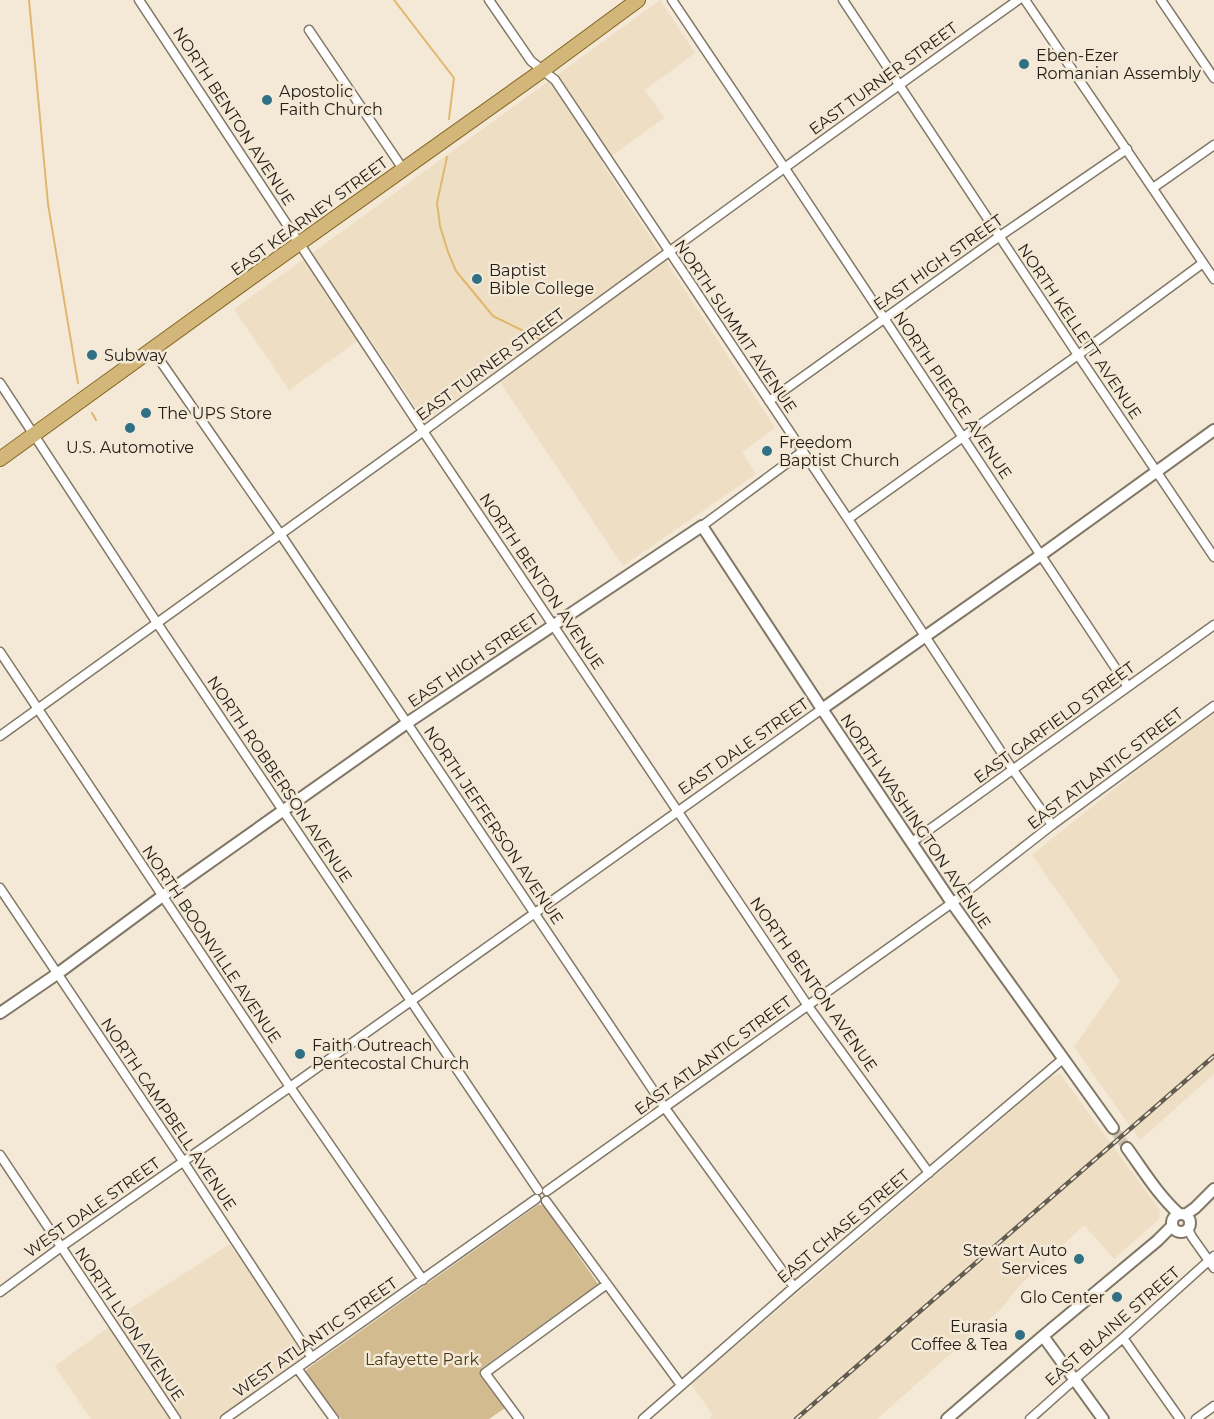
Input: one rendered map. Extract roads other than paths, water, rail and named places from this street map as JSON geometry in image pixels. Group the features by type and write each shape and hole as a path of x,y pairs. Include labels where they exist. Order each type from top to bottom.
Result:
{"main road":[{"name":"EAST KEARNEY STREET","path":"0,459 638,0"}],"street":[{"name":"NORTH BENTON AVENUE","path":"139,0 423,431 808,1006 929,1173"},
{"name":"NORTH SUMMIT AVENUE","path":"489,0 531,61 555,80 1013,770 1052,825"},
{"name":"NORTH PIERCE AVENUE","path":"672,0 1128,687"},
{"name":"NORTH KELLETT AVENUE","path":"843,0 1214,557"},
{"name":"EAST TURNER STREET","path":"0,736 1018,0"},
{"path":"1025,0 1214,279"},
{"path":"1161,0 1214,78"},
{"path":"309,30 403,169"},
{"path":"1153,188 1214,145"},
{"name":"EAST HIGH STREET","path":"769,401 1000,236 1127,149"},
{"path":"848,519 1203,263"},
{"name":"NORTH JEFFERSON AVENUE","path":"152,349 281,535 665,1108 794,1287"},
{"name":"NORTH ROBBERSON AVENUE","path":"0,383 282,810 542,1196 681,1385"},
{"name":"EAST DALE STREET","path":"291,1087 1214,430"},
{"name":"EAST HIGH STREET","path":"0,1013 406,723 702,526 802,452"},
{"name":"NORTH WASHINGTON AVENUE","path":"702,526 952,903 1113,1128"},
{"name":"EAST GARFIELD STREET","path":"912,842 1214,625"},
{"name":"NORTH BOONVILLE AVENUE","path":"0,652 162,896 423,1280"},
{"name":"EAST ATLANTIC STREET","path":"423,1280 952,903 1052,825 1214,706"},
{"name":"NORTH CAMPBELL AVENUE","path":"0,888 312,1358"},
{"name":"EAST CHASE STREET","path":"643,1419 794,1287 1064,1058"},
{"name":"WEST DALE STREET","path":"0,1292 291,1087"},
{"path":"1127,1148 1212,1262"},
{"name":"NORTH LYON AVENUE","path":"0,1155 176,1419"},
{"path":"947,1419 1043,1336 1181,1223 1214,1189"},
{"name":"EAST BLAINE STREET","path":"1030,1419 1212,1262"},
{"name":"WEST ATLANTIC STREET","path":"225,1419 423,1280"},
{"path":"519,1419 485,1372 607,1284"},
{"path":"1043,1336 1103,1419"},
{"path":"1123,1338 1180,1419"},
{"path":"297,1368 334,1419"},
{"path":"1196,1419 1214,1406"}],"waterway":[{"path":"29,0 48,204 78,383"},
{"path":"394,0 454,78 449,119"},
{"path":"447,157 437,203 440,226 456,271 493,316 542,340"},
{"path":"92,413 96,420"}],"tunnel":[{"path":"1113,1128 1127,1148"}],"railway":[{"path":"796,1419 1214,1056"}],"place":[{"name":"Eben-Ezer Romanian Assembly","path":"1024,64"},
{"name":"Apostolic Faith Church","path":"267,100"},
{"name":"Baptist Bible College","path":"477,279"},
{"name":"Subway","path":"92,355"},
{"name":"The UPS Store","path":"146,413"},
{"name":"U.S. Automotive","path":"130,428"},
{"name":"Freedom Baptist Church","path":"767,451"},
{"name":"Faith Outreach Pentecostal Church","path":"300,1054"},
{"name":"Stewart Auto Services","path":"1079,1259"},
{"name":"Glo Center","path":"1117,1297"},
{"name":"Eurasia Coffee & Tea","path":"1020,1335"}],"park label":[{"name":"Lafayette Park","path":"422,1359"}]}
